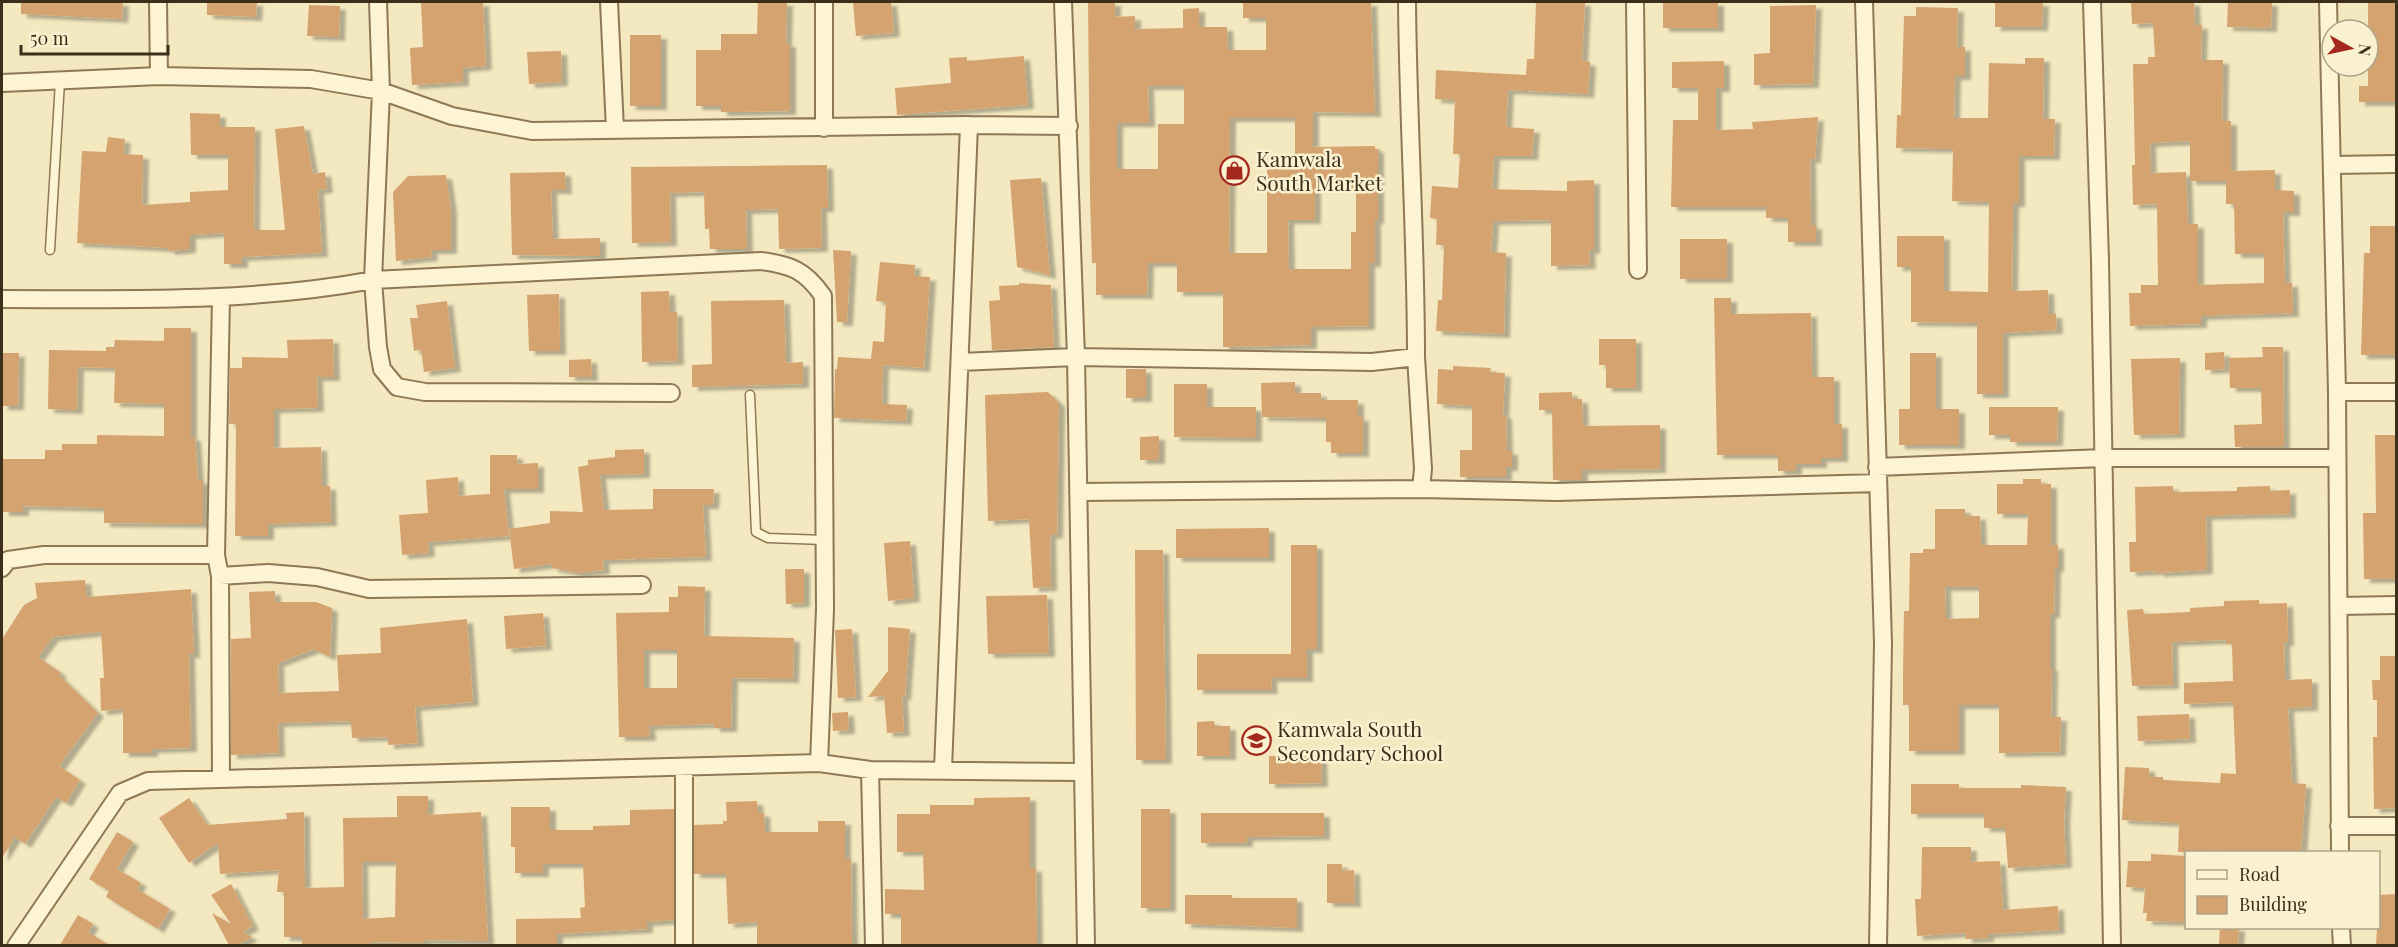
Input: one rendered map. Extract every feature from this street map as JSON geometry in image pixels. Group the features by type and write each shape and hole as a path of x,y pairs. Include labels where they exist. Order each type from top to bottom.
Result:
{"street":[{"path":"158,2 159,76"},
{"path":"378,2 381,91 373,280 382,369 397,387 425,392 671,393"},
{"path":"609,2 615,130"},
{"path":"824,2 824,128"},
{"path":"1063,2 1076,357 1086,945"},
{"path":"1407,2 1409,147 1416,263 1416,357 1423,469 1421,489"},
{"path":"1635,2 1638,270"},
{"path":"1864,2 1882,643 1878,945"},
{"path":"2092,2 2104,458 2112,945"},
{"path":"2328,2 2337,393 2340,851"},
{"path":"2,83 159,76 311,79 381,91 452,116 532,131 969,125 1069,126"},
{"path":"943,769 969,125"},
{"path":"2333,165 2397,164"},
{"path":"2,299 221,298 335,287 373,280 761,261 789,265 813,282 823,296 825,540 819,763"},
{"path":"221,298 216,555 220,576 221,778"},
{"path":"960,362 1076,357 1372,362 1416,357"},
{"path":"2337,393 2397,392"},
{"path":"1078,492 1421,489 1557,492 1878,475 2104,458 2337,458"},
{"path":"2,568 8,560 44,555 216,555"},
{"path":"220,576 268,573 297,575 369,588 642,585"},
{"path":"2339,606 2397,605"},
{"path":"16,945 120,793 148,781 819,763 870,770 1082,772"},
{"path":"684,767 684,945"},
{"path":"870,770 874,945"},
{"path":"2339,825 2397,826"},
{"path":"2342,929 2342,945"}],"lane":[{"path":"50,250 60,81"},
{"path":"750,395 756,532 768,538 825,540"}],"building":[{"path":"21,2 123,2 122,19 21,14"},
{"path":"207,2 257,2 256,17 207,15"},
{"path":"421,2 483,2 486,66 463,68 463,82 412,85 410,48 423,47"},
{"path":"758,2 787,2 786,43 790,43 790,111 721,112 721,106 696,106 696,50 721,50 721,34 757,34"},
{"path":"853,2 891,2 894,33 856,36"},
{"name":"Kamwala South Market","path":"1088,2 1115,2 1115,17 1135,16 1135,29 1183,28 1183,9 1199,8 1199,27 1227,27 1228,50 1266,50 1266,18 1243,18 1243,2 1371,2 1375,113 1313,112 1313,147 1375,146 1375,149 1378,149 1378,220 1375,220 1375,263 1369,263 1369,326 1311,327 1311,345 1223,347 1223,292 1177,292 1177,263 1148,263 1147,295 1096,295 1096,263 1092,263","holes":["1148,86 1184,86 1184,124 1158,124 1158,169 1117,169 1117,123 1149,123","1230,118 1295,118 1295,164 1267,164 1267,253 1229,253","1315,188 1356,188 1356,232 1351,232 1351,269 1289,269 1288,220 1315,220"]},
{"path":"1536,2 1585,2 1582,61 1590,62 1588,94 1508,90 1506,127 1534,129 1532,156 1494,156 1492,189 1567,191 1567,181 1594,180 1594,250 1589,250 1590,265 1551,266 1551,220 1493,221 1491,252 1506,253 1504,334 1436,331 1438,300 1442,300 1444,245 1436,245 1437,219 1430,218 1432,186 1458,188 1460,154 1453,154 1455,100 1435,99 1436,70 1526,75 1527,59 1534,59"},
{"path":"1663,2 1718,2 1718,28 1663,28"},
{"path":"1995,2 2043,2 2042,27 1995,27"},
{"path":"2131,2 2194,2 2195,25 2202,25 2201,60 2223,60 2222,121 2231,121 2231,171 2275,170 2275,190 2294,191 2294,212 2283,212 2285,283 2292,283 2293,313 2201,316 2201,324 2130,326 2129,293 2141,293 2141,285 2158,285 2157,204 2133,205 2132,165 2135,165 2133,64 2148,64 2148,57 2155,57 2153,23 2132,24","holes":["2190,141 2190,181 2226,181 2226,204 2234,204 2235,254 2264,254 2264,283 2198,285 2198,224 2188,224 2186,172 2151,173 2150,143"]},
{"path":"2228,2 2272,2 2271,28 2227,27"},
{"path":"2368,2 2397,2 2397,102 2359,102 2359,86 2368,86 2368,78 2380,78 2380,18 2368,18"},
{"path":"309,5 340,6 339,37 307,36"},
{"path":"1816,5 1813,84 1754,85 1754,54 1770,53 1770,6"},
{"path":"1916,7 1958,8 1957,47 1965,47 1965,76 1955,76 1954,118 1988,118 1989,63 2025,64 2025,58 2044,58 2043,119 2055,119 2054,156 2019,156 2019,203 2013,203 2012,291 2048,290 2049,314 2056,314 2057,330 2003,333 2003,394 1977,394 1977,323 1911,322 1911,267 1897,267 1897,236 1944,236 1944,291 1988,292 1989,202 1952,201 1953,149 1896,148 1897,115 1901,115 1904,16 1916,16"},
{"path":"630,35 661,35 661,106 630,106"},
{"path":"561,51 562,82 529,84 527,52"},
{"path":"1024,56 1028,105 897,115 895,88 951,83 949,58 967,57 967,61"},
{"path":"1724,61 1724,88 1716,88 1716,130 1753,129 1752,122 1818,117 1815,159 1810,159 1811,225 1816,225 1816,242 1788,242 1788,218 1766,218 1766,207 1671,207 1673,120 1698,120 1698,88 1672,88 1672,62"},
{"path":"190,113 220,114 220,127 255,127 254,230 285,230 275,129 304,126 313,174 325,172 327,189 318,190 322,253 242,257 242,264 224,264 224,233 190,235 190,249 169,251 168,248 77,243 82,151 106,152 108,137 125,139 123,154 143,155 142,205 190,202 190,192 228,190 228,155 191,155"},
{"path":"827,165 828,208 821,208 822,248 779,249 778,209 746,210 747,249 710,249 709,229 705,229 704,192 670,193 671,242 632,243 631,167"},
{"path":"565,172 566,190 551,190 553,239 600,238 600,256 512,255 510,173"},
{"path":"446,175 451,209 451,250 431,250 432,257 396,261 393,192 408,176"},
{"path":"1041,178 1050,275 1017,267 1010,180"},
{"path":"2370,226 2397,226 2397,355 2361,355 2364,253 2370,253"},
{"path":"1680,239 1727,239 1727,279 1680,279"},
{"path":"833,250 851,251 847,322 837,322"},
{"path":"880,262 915,265 914,276 930,277 924,368 883,365 882,404 907,405 906,421 834,418 835,369 837,369 838,357 871,359 873,341 884,342 886,302 876,301"},
{"path":"1019,283 1051,285 1054,347 992,350 989,301 1000,300 999,286 1019,285"},
{"path":"669,291 670,312 677,312 678,361 642,362 641,292"},
{"path":"559,294 560,351 529,351 527,295"},
{"path":"1714,298 1731,298 1731,314 1811,313 1812,377 1834,377 1834,424 1842,424 1842,458 1821,458 1821,464 1796,464 1796,471 1778,471 1778,455 1717,455"},
{"path":"784,300 786,363 803,362 803,384 692,387 692,365 712,364 711,301"},
{"path":"447,301 455,368 424,372 421,350 414,351 410,318 418,318 416,305"},
{"path":"164,328 191,328 191,437 195,437 198,480 203,480 203,524 104,523 104,508 23,506 23,512 3,512 3,459 45,459 45,450 62,450 62,444 97,444 97,435 164,436 164,404 114,403 115,368 78,367 77,410 48,409 49,350 106,351 106,347 114,347 115,340 164,341"},
{"path":"333,339 334,377 317,377 318,408 274,409 274,448 321,447 322,486 330,486 331,522 268,524 268,536 235,536 236,424 229,424 230,368 242,368 242,357 288,358 287,340"},
{"path":"1599,339 1636,339 1636,388 1606,388 1606,365 1599,365"},
{"path":"2262,347 2283,347 2284,447 2235,447 2234,425 2262,424 2261,388 2230,388 2229,358 2263,357"},
{"path":"2224,352 2225,369 2205,370 2205,353"},
{"path":"2,353 19,353 18,406 2,406"},
{"path":"1910,353 1936,353 1936,409 1959,409 1959,445 1899,445 1899,409 1910,409"},
{"path":"2180,358 2179,434 2134,435 2131,359"},
{"path":"591,359 592,377 569,377 569,360"},
{"path":"1453,366 1491,368 1490,372 1505,373 1503,415 1506,415 1507,451 1512,451 1512,467 1506,467 1506,477 1460,477 1460,450 1472,450 1472,406 1437,404 1438,369 1453,370"},
{"path":"1126,369 1146,369 1146,398 1126,398"},
{"path":"1295,382 1295,393 1321,393 1321,400 1358,400 1358,417 1363,417 1363,453 1331,453 1331,442 1326,442 1326,418 1262,417 1261,383"},
{"path":"1174,384 1207,384 1207,407 1256,407 1256,438 1174,437"},
{"path":"1048,392 1059,403 1057,534 1050,535 1051,587 1033,588 1029,519 988,521 985,395"},
{"path":"1572,392 1572,399 1582,399 1583,426 1660,425 1660,469 1582,470 1582,480 1553,480 1552,410 1539,410 1539,393"},
{"path":"1989,407 2058,407 2057,442 2010,442 2010,435 1989,435"},
{"path":"2375,435 2397,435 2397,579 2364,579 2363,513 2376,513"},
{"path":"1159,436 1159,460 1140,460 1140,437"},
{"path":"644,449 644,474 600,475 604,510 653,509 653,489 714,489 713,505 703,505 706,557 603,560 604,570 579,573 552,568 552,564 514,569 509,529 550,523 550,511 583,512 578,467 588,465 588,460 615,457 615,450"},
{"path":"490,455 517,455 517,464 538,463 538,489 504,489 509,536 428,542 429,553 402,555 399,515 428,513 426,480 458,477 459,496 490,494"},
{"path":"2023,479 2041,479 2041,484 2051,484 2051,545 2058,545 2058,568 2055,568 2054,614 2050,614 2051,717 2061,717 2060,752 1999,753 1999,705 1959,705 1959,751 1909,751 1909,705 1903,705 1903,673 1904,611 1909,611 1910,553 1923,553 1923,549 1935,549 1935,509 1965,509 1965,516 1980,516 1981,545 2027,545 2028,514 1997,514 1997,484 2023,484","holes":["1945,587 1979,587 1979,618 1946,619"]},
{"path":"2173,486 2173,492 2237,491 2237,487 2270,486 2270,491 2290,490 2290,514 2206,516 2207,570 2130,572 2129,542 2136,542 2135,487"},
{"path":"1269,528 1269,558 1176,558 1176,529"},
{"path":"910,541 914,598 888,601 884,543"},
{"path":"1291,545 1317,545 1317,649 1307,649 1307,678 1271,678 1272,690 1197,690 1197,654 1291,654"},
{"path":"1135,550 1163,550 1166,760 1136,760"},
{"path":"785,569 804,569 804,603 786,604"},
{"path":"85,580 87,597 191,589 194,654 189,654 191,748 152,749 152,753 123,753 123,709 101,711 100,678 104,678 101,632 53,637 38,657 61,673 59,675 98,713 59,766 80,780 66,803 56,797 25,844 15,837 2,858 2,639 24,605 37,598 35,583"},
{"path":"678,586 705,587 704,636 794,638 793,679 732,678 731,728 714,728 714,724 649,726 650,737 619,737 616,613 669,612 669,597 678,597","holes":["644,650 677,650 677,688 644,688"]},
{"path":"275,591 275,602 316,602 332,608 330,657 314,649 278,663 279,693 339,691 337,655 381,653 380,628 467,619 473,702 415,707 418,743 388,745 388,737 352,738 351,721 278,723 279,753 231,755 231,639 251,638 249,592"},
{"path":"1047,595 1049,653 988,654 986,596"},
{"path":"2259,600 2259,604 2287,603 2288,642 2284,642 2285,680 2312,679 2312,707 2288,708 2292,783 2306,784 2301,851 2178,852 2179,823 2122,820 2125,767 2149,768 2149,777 2163,777 2163,780 2220,783 2221,773 2236,774 2233,702 2184,704 2184,683 2233,681 2232,644 2226,644 2226,640 2172,642 2173,685 2132,686 2127,610 2143,609 2144,614 2190,612 2190,608 2224,606 2224,601"},
{"path":"543,613 546,646 506,649 504,616"},
{"path":"888,627 910,629 905,696 902,696 904,732 887,733 884,696 868,697 888,671"},
{"path":"852,629 856,697 838,698 835,630"},
{"path":"2380,656 2397,656 2396,808 2374,809 2373,737 2377,737 2377,700 2373,700 2372,680 2380,680"},
{"path":"848,712 849,730 833,731 832,713"},
{"path":"2189,714 2190,739 2138,741 2137,716"},
{"path":"1214,721 1215,726 1230,726 1230,756 1197,756 1197,722"},
{"path":"1269,756 1321,756 1322,783 1269,784"},
{"path":"1911,784 1959,784 1959,788 2021,788 2021,785 2066,787 2064,821 2066,864 2008,868 2005,828 1984,828 1984,814 1911,814"},
{"path":"397,796 428,796 428,815 481,812 488,941 424,940 424,943 370,942 370,945 302,945 302,937 284,937 284,892 277,892 279,870 220,874 218,843 189,863 159,818 189,798 207,825 287,819 286,813 304,812 305,888 344,887 343,818 397,817","holes":["362,862 396,862 395,917 363,919"]},
{"path":"1030,797 1030,868 1036,868 1037,945 901,945 901,914 885,914 885,889 924,890 923,852 897,852 897,814 930,814 930,805 974,805 974,798"},
{"path":"757,801 758,813 764,813 765,832 818,832 818,821 845,821 845,859 851,859 852,945 757,945 757,922 728,924 726,874 694,874 694,825 723,824 723,821 727,821 726,802"},
{"path":"511,807 550,807 550,830 593,830 593,826 630,825 630,810 674,809 674,920 647,922 647,929 557,934 557,945 516,945 516,919 581,918 580,908 585,907 583,864 543,864 543,873 515,873 515,847 511,847"},
{"path":"1141,809 1170,809 1170,908 1141,908"},
{"path":"1201,813 1324,813 1324,836 1247,837 1247,843 1201,843"},
{"path":"117,832 133,842 117,869 141,883 137,889 170,909 158,929 106,897 109,891 89,879"},
{"path":"1922,847 1971,847 1971,862 2000,861 2003,910 2058,906 2059,930 1988,934 1988,938 1966,939 1966,933 1917,936 1915,899 1921,899"},
{"path":"2151,854 2185,856 2185,922 2146,921 2147,913 2143,913 2145,888 2126,887 2128,861 2151,861"},
{"path":"1327,864 1342,864 1342,871 1354,870 1355,903 1327,903"},
{"path":"231,884 253,926 243,932 252,937 237,945 229,945 212,913 231,924 211,895"},
{"path":"2397,894 2397,945 2376,945 2377,929 2380,929 2380,895"},
{"path":"1185,895 1297,898 1297,928 1185,924"},
{"path":"78,915 93,924 88,932 109,945 60,945"},
{"path":"2220,929 2239,929 2238,945 2219,944"}],"place":[{"name":"Kamwala South Market","path":"1235,170"},
{"name":"Kamwala South Secondary School","path":"1256,740"}]}
